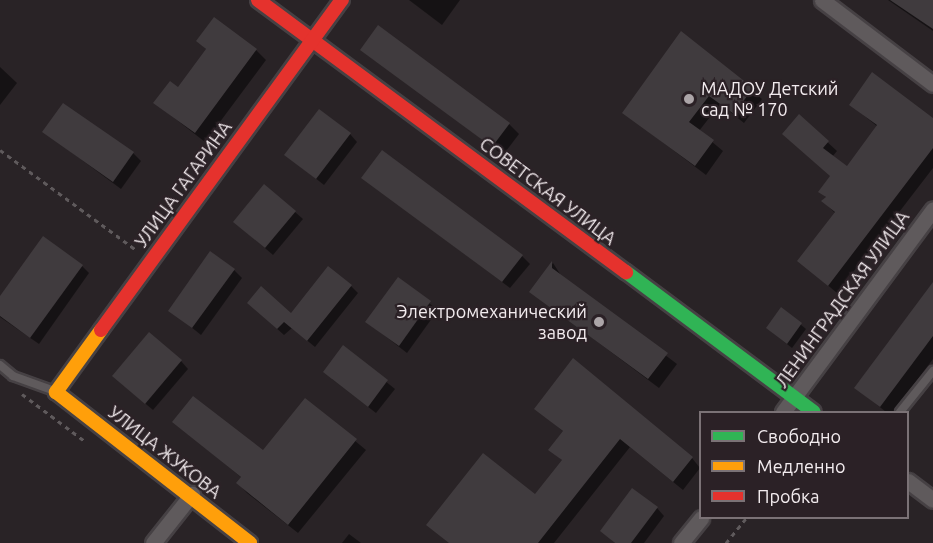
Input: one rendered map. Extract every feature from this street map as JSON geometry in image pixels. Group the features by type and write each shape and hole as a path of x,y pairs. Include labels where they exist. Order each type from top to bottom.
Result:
{"street":[{"name":"СОВЕТСКАЯ УЛИЦА","path":"258,0 813,411"},
{"name":"УЛИЦА ГАГАРИНА","path":"56,392 150,260 342,0"},
{"path":"822,0 933,84"},
{"name":"ЛЕНИНГРАДСКАЯ УЛИЦА","path":"784,411 931,216"},
{"name":"УЛИЦА ЖУКОВА","path":"56,392 192,494 250,543"},
{"path":"909,482 933,500"},
{"path":"153,543 192,494"},
{"path":"681,543 700,519"}],"lane":[{"path":"0,365 13,376 56,392"},
{"path":"901,411 933,371"}],"path":[{"path":"0,150 150,260"},
{"path":"726,543 745,519"}],"building":[{"path":"890,0 933,0 933,29"},
{"path":"214,17 257,49 195,133 153,103 170,81 178,87 206,49 196,41"},
{"path":"378,25 510,123 492,147 360,50"},
{"name":"МАДОУ Детский сад № 170","path":"681,31 753,88 734,114 709,96 689,122 714,140 695,166 622,113"},
{"path":"872,72 933,118 933,148 828,286 797,261 835,212 821,201 826,197 818,192 830,176 782,134 799,114 829,141 823,148 847,166 877,125 849,105"},
{"path":"63,103 134,152 113,182 42,132"},
{"path":"319,109 351,133 316,179 284,155"},
{"path":"382,150 523,255 502,282 361,178"},
{"path":"264,184 296,211 265,248 233,222"},
{"path":"43,236 83,265 30,338 0,316 0,296"},
{"path":"210,251 235,269 192,328 168,311"},
{"name":"Электромеханический завод","path":"552,261 552,268 668,353 648,379 529,292"},
{"path":"328,266 352,285 307,341 284,322 277,329 247,303 261,286 291,313"},
{"path":"398,277 431,301 399,346 365,322"},
{"path":"933,282 933,336 880,407 854,388"},
{"path":"781,307 802,323 787,344 766,328"},
{"path":"149,332 182,360 145,404 112,376"},
{"path":"343,345 388,380 368,407 323,372"},
{"path":"573,358 693,457 673,482 620,439 538,543 449,543 426,525 483,453 535,494 562,460 548,450 563,431 534,409"},
{"path":"193,396 263,450 305,398 357,439 288,525 236,483 241,477 172,422"},
{"path":"632,488 658,507 631,543 615,543 600,531"}],"traffic: fast":[{"path":"626,272 813,411"}],"traffic: slow":[{"path":"101,330 56,392 250,543"}],"traffic: jam":[{"path":"258,0 626,272"},
{"path":"101,330 342,0"}],"place":[{"name":"МАДОУ Детский сад № 170","path":"689,99"},
{"name":"Электромеханический завод","path":"599,322"}]}
